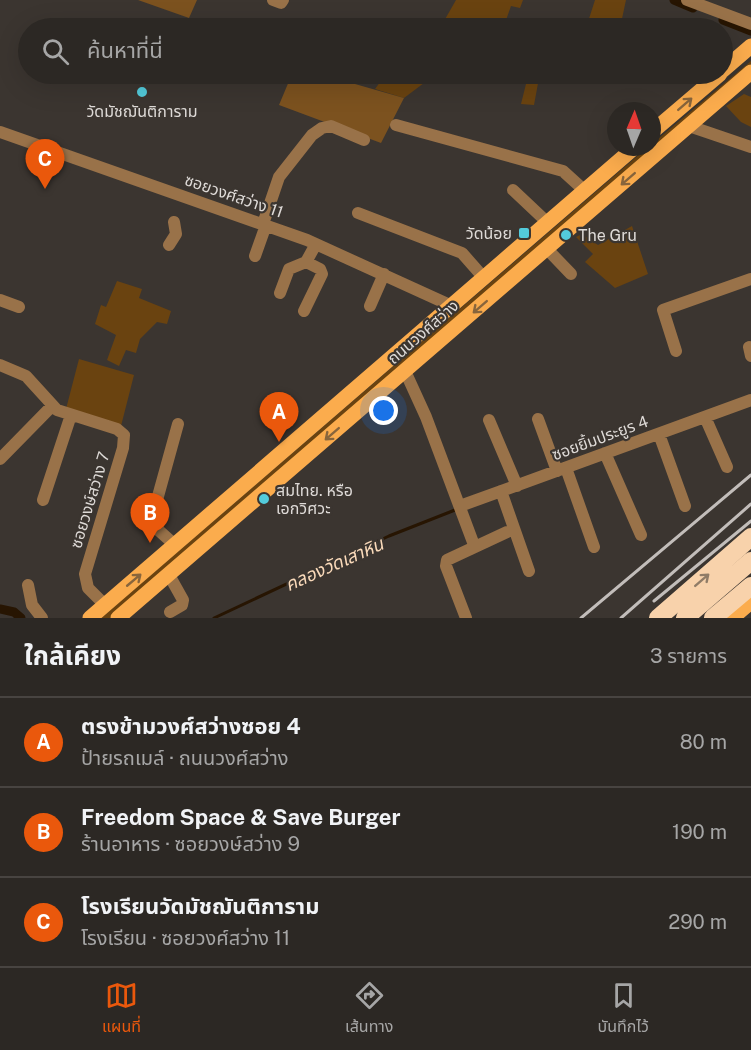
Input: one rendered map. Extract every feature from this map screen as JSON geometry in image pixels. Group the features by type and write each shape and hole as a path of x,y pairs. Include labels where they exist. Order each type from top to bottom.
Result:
{"highway":[{"path":"658,618 751,537"},
{"path":"684,618 751,561"},
{"path":"713,618 751,586"}],"main road":[{"path":"733,62 751,46"},
{"name":"ถนนวงศ์สว่าง","path":"118,618 751,72"},
{"path":"661,124 707,84"},
{"name":"ถนนวงศ์สว่าง","path":"90,618 625,156"},
{"path":"694,618 751,568"},
{"path":"732,618 751,602"}],"street":[{"path":"273,0 281,3 283,0"},
{"path":"687,0 751,24"},
{"path":"396,125 563,171 585,191"},
{"path":"255,256 279,177 312,135 322,128 331,126 364,140"},
{"path":"688,126 751,147"},
{"name":"ซอยวงศ์สว่าง 11","path":"0,132 316,244 452,306"},
{"path":"513,190 548,223"},
{"path":"358,213 462,253 484,278"},
{"path":"169,245 176,234 174,222"},
{"path":"280,293 289,269 306,262 316,244"},
{"path":"547,249 571,274"},
{"path":"304,311 322,274 320,269 306,262"},
{"path":"370,306 384,274"},
{"path":"676,351 663,310 751,279"},
{"path":"0,300 19,307"},
{"name":"ซอยวงษ์สว่าง 7","path":"0,365 26,376 52,406 71,415 117,429 124,435 125,442 85,574 88,588 105,605"},
{"path":"405,371 426,417 474,546"},
{"name":"ซอยยิ้มประยูร 4","path":"460,506 751,400"},
{"path":"0,459 52,406"},
{"path":"43,500 71,415"},
{"path":"705,417 727,466"},
{"path":"538,419 594,547"},
{"path":"489,420 517,486"},
{"path":"175,545 156,528 153,518 178,424"},
{"path":"659,434 685,506"},
{"path":"605,453 641,535"},
{"path":"501,491 529,571"},
{"path":"466,618 447,563 450,558 507,532"},
{"path":"169,575 183,600 182,605 170,612"},
{"path":"28,585 32,606 42,618"}],"shaded area":[{"path":"138,0 197,0 189,18"},
{"path":"456,0 523,0 520,8 511,6 507,18 446,18"},
{"path":"595,0 626,0 622,18 589,18"},
{"path":"751,61 751,64 733,80 733,76"},
{"path":"288,84 355,84 404,98 381,143 279,105"},
{"path":"379,84 423,84 404,98 375,89"},
{"path":"526,84 538,84 534,105 521,104"},
{"path":"724,84 728,84 661,142 661,136"},
{"path":"744,94 751,97 751,127 741,122 726,106"},
{"path":"637,156 645,156 110,618 101,618"},
{"path":"632,226 648,274 615,288 585,262 593,254 576,237 582,234 598,245"},
{"path":"117,281 142,289 139,298 171,311 167,324 157,322 140,339 136,353 126,350 119,366 107,360 116,335 95,324 101,305 106,307"},
{"path":"79,359 134,375 121,426 66,409"}],"waterway":[{"path":"674,0 693,8"},
{"path":"733,24 751,31"},
{"name":"คลองวัดเสาหิน","path":"214,618 389,536 455,510"},
{"name":"คลองวัดเสาหิน","path":"0,609 14,612 21,618"}],"railway":[{"path":"581,618 751,475"},
{"path":"621,618 751,504"},
{"path":"654,601 751,521"}],"place":[{"name":"วัดมัชฌันติการาม","path":"142,92"},
{"name":"โรงเรียนวัดมัชฌันติการาม","path":"45,189"},
{"name":"วัดน้อย","path":"524,233"},
{"name":"The Gru","path":"566,235"},
{"name":"ตรงข้ามวงศ์สว่างซอย 4","path":"279,442"},
{"name":"สมไทย. หรือ เอกวิศวะ","path":"264,499"},
{"name":"Freedom Space & Save Burger","path":"150,543"}]}
